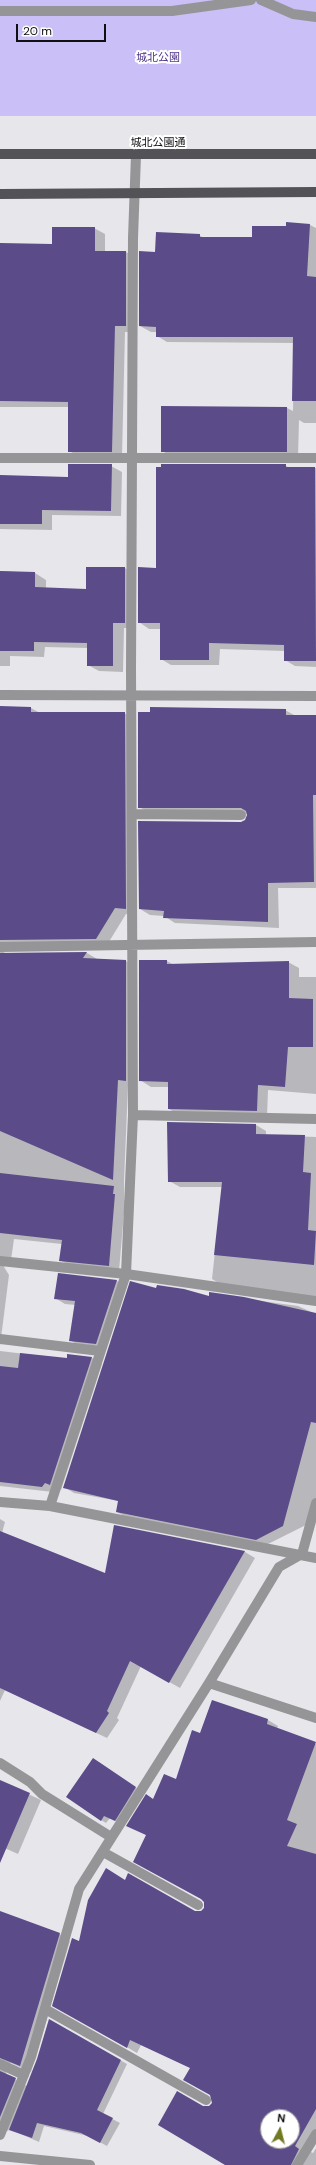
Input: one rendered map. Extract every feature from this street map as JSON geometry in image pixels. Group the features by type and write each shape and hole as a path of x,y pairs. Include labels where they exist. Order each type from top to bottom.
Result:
{"main road":[{"name":"城北公園通","path":"0,154 316,154"},
{"path":"0,194 316,192"}],"street":[{"path":"0,11 172,11 251,0"},
{"path":"261,0 293,14 316,17"},
{"path":"50,1506 126,1274 133,1115 132,458 136,155"},
{"path":"0,458 316,458"},
{"path":"0,695 316,696"},
{"path":"132,814 241,815"},
{"path":"0,947 316,942"},
{"path":"133,1115 316,1119"},
{"path":"0,1262 126,1274 316,1301"},
{"path":"0,1339 100,1351"},
{"path":"0,1502 50,1506 302,1554 316,1558"},
{"path":"0,2136 24,2075 45,2009 79,1889 209,1683 279,1567 302,1554 316,1502"},
{"path":"209,1683 316,1718"},
{"path":"0,1763 30,1782 42,1794 111,1838"},
{"path":"102,1852 198,1905"},
{"path":"45,2009 206,2100"},
{"path":"0,2064 24,2075"},
{"path":"297,2165 316,2134"},
{"path":"0,2156 90,2165"}],"green space":[{"name":"城北公園","path":"0,0 316,0 316,116 0,116"}],"building":[{"path":"286,222 310,224 307,276 316,277 316,401 292,401 293,337 156,337 156,327 139,326 139,251 155,252 156,232 200,234 200,237 252,237 252,226 286,226"},
{"path":"52,227 95,227 95,251 126,251 126,326 115,326 112,452 68,452 68,402 0,401 0,243 52,244"},
{"path":"161,406 287,407 287,452 161,452"},
{"path":"68,464 112,464 111,511 42,510 42,524 0,524 0,475 68,477"},
{"path":"161,464 286,464 286,467 315,467 316,661 284,661 284,645 209,643 209,660 160,660 160,623 138,623 138,567 156,568 156,467 161,467"},
{"path":"86,567 125,567 125,623 113,623 113,666 87,666 87,643 34,642 34,651 0,651 0,571 35,572 35,587 86,589"},
{"path":"0,706 31,707 31,712 125,712 126,909 115,908 96,939 0,940"},
{"path":"150,707 286,709 286,715 316,715 316,795 313,795 314,882 268,883 268,922 163,918 164,911 139,909 138,821 241,822 245,820 247,815 246,811 241,808 138,808 138,712 150,712"},
{"path":"87,952 83,958 126,960 126,1081 118,1080 113,1180 0,1131 0,953"},
{"path":"139,960 167,960 167,964 289,961 289,998 313,999 313,1047 288,1047 285,1087 258,1085 257,1111 168,1109 168,1082 139,1081"},
{"path":"167,1122 256,1124 256,1134 305,1135 303,1172 311,1173 308,1230 316,1231 314,1265 214,1255 222,1182 168,1182"},
{"path":"0,1173 114,1186 113,1194 115,1194 109,1266 59,1261 62,1240 0,1233"},
{"path":"58,1273 117,1280 96,1344 69,1341 75,1301 54,1299"},
{"path":"130,1281 156,1288 157,1285 184,1289 209,1296 209,1292 244,1297 316,1313 316,1423 311,1422 283,1526 256,1540 116,1512 118,1501 63,1488"},
{"path":"20,1353 67,1358 67,1354 92,1357 50,1485 45,1483 42,1487 0,1482 0,1366 18,1368"},
{"path":"114,1525 245,1551 169,1683 130,1661 107,1711 109,1713 96,1733 0,1688 0,1531 105,1573"},
{"path":"212,1700 268,1719 267,1724 316,1742 287,1820 297,1824 287,1846 316,1854 316,2109 300,2137 300,2109 260,2109 260,2149 299,2149 291,2165 225,2165 158,2125 177,2091 203,2106 209,2106 212,2103 210,2095 183,2080 190,2068 130,2040 127,2048 52,2006 72,1938 79,1941 88,1900 106,1868 125,1880 128,1873 195,1911 201,1911 204,1908 204,1902 201,1899 133,1862 146,1835 126,1826 146,1794 153,1799 164,1774 176,1779 192,1730 200,1733"},
{"path":"93,1758 136,1787 115,1821 104,1816 101,1821 66,1797"},
{"path":"0,1780 30,1793 0,1863"},
{"path":"0,1911 60,1933 20,2066 0,2058"},
{"path":"49,2019 121,2060 97,2110 113,2118 100,2143 81,2133 37,2123 32,2138 9,2130 37,2059"},
{"path":"0,2071 16,2078 0,2117"}]}
